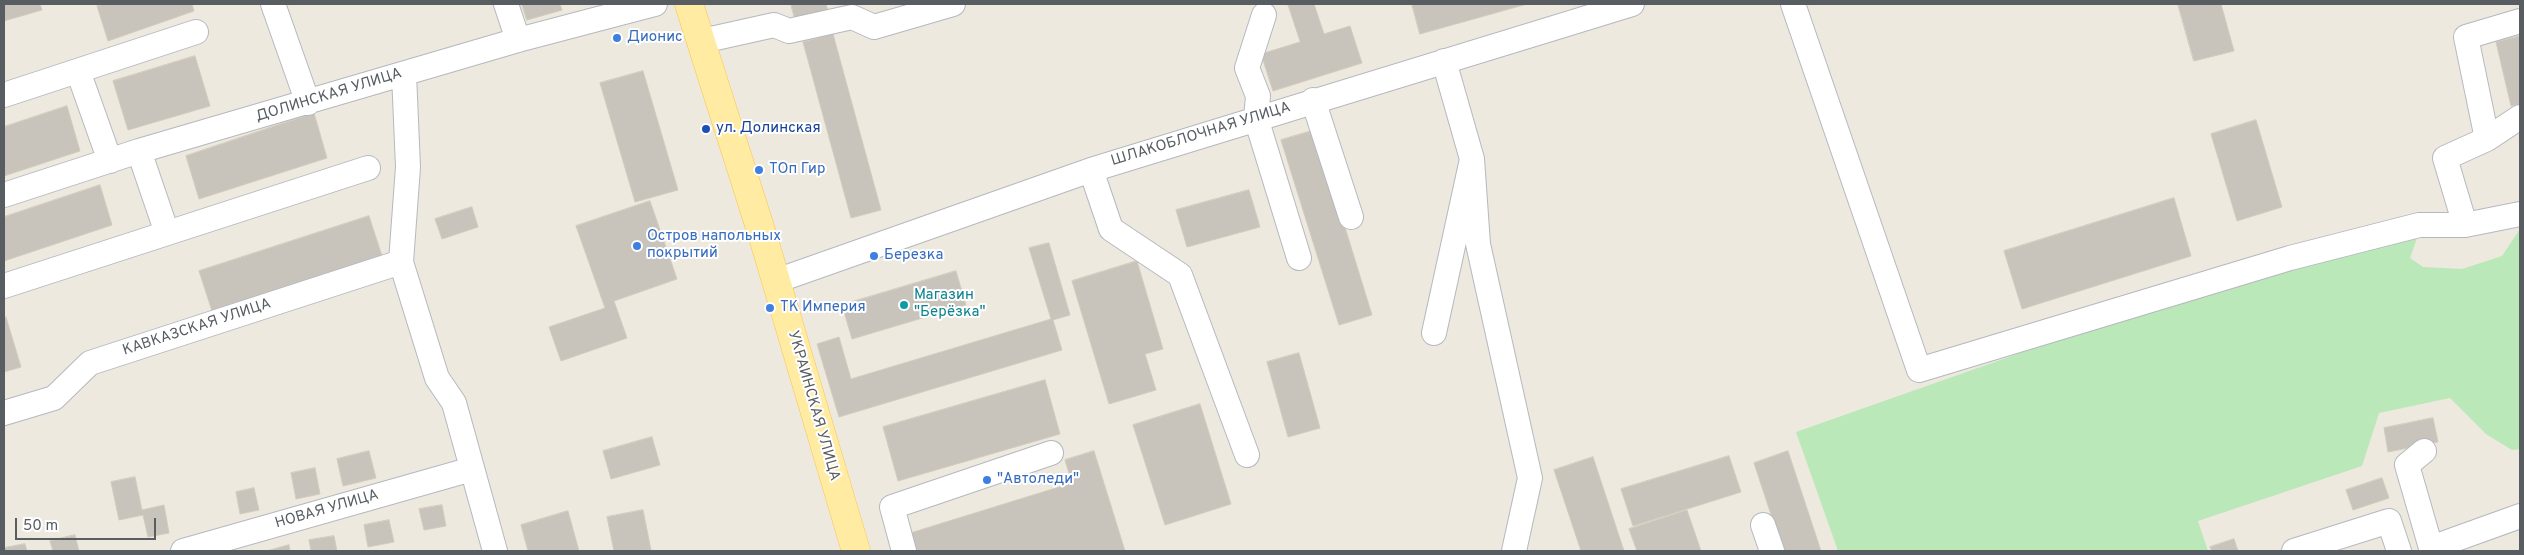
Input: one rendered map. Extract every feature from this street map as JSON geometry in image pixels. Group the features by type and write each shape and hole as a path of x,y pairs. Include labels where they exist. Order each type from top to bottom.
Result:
{"main road":[{"name":"УКРАИНСКАЯ УЛИЦА","path":"689,4 776,281 856,551"}],"street":[{"path":"273,4 308,103"},
{"path":"506,4 518,40"},
{"name":"ДОЛИНСКАЯ УЛИЦА","path":"4,195 139,151 518,40 655,4"},
{"path":"702,42 774,25 789,31 852,17 874,27 953,4"},
{"name":"ШЛАКОБЛОЧНАЯ УЛИЦА","path":"776,281 1092,170 1313,100 1632,4"},
{"path":"1794,4 1919,370 2290,258 2418,225 2465,225 2520,214"},
{"path":"1264,15 1247,68 1258,96 1256,118 1299,258"},
{"path":"2487,139 2466,36 2520,21"},
{"path":"4,95 196,32"},
{"path":"1444,61 1472,159 1478,244 1530,478 1514,551"},
{"path":"78,71 110,161"},
{"path":"404,74 408,167 401,262 437,378 454,403 495,551"},
{"path":"1313,100 1351,218"},
{"path":"2465,225 2444,158 2487,139 2520,117"},
{"path":"139,151 167,233"},
{"path":"1434,333 1472,159"},
{"path":"4,286 368,168"},
{"path":"1092,170 1111,229 1180,275 1247,455"},
{"name":"КАВКАЗСКАЯ УЛИЦА","path":"4,413 54,398 90,363 401,262"},
{"path":"2424,451 2407,465 2432,550 2520,516"},
{"path":"904,551 892,507 1051,453"},
{"name":"НОВАЯ УЛИЦА","path":"182,551 472,469"},
{"path":"2294,551 2389,521 2399,551"},
{"path":"1763,525 1772,551"}],"green space":[{"path":"2520,229 2520,449 2512,450 2486,434 2450,398 2379,413 2362,466 2198,521 2208,551 1838,551 1796,432 2097,326 2373,241 2417,238 2410,258 2423,267 2462,269 2502,256"}],"building":[{"path":"4,4 40,4 42,10 4,21"},
{"path":"104,4 192,4 194,11 108,41 97,6"},
{"path":"522,4 560,4 562,10 527,20"},
{"path":"791,4 826,4 829,15 796,23"},
{"path":"1288,4 1314,4 1324,34 1350,26 1362,63 1273,91 1261,54 1300,42"},
{"path":"1412,4 1527,4 1420,34"},
{"path":"2178,4 2221,4 2234,51 2194,61"},
{"path":"833,34 881,210 851,218 803,42"},
{"path":"2520,36 2520,104 2511,106 2496,42"},
{"path":"195,56 210,106 128,130 113,81"},
{"path":"643,71 678,190 635,202 600,83"},
{"path":"67,106 80,151 4,176 4,127"},
{"path":"314,113 327,158 199,199 186,156"},
{"path":"2256,120 2282,207 2237,221 2211,134"},
{"path":"1315,130 1372,315 1339,325 1281,140"},
{"path":"100,185 112,225 4,261 4,217"},
{"path":"1249,190 1260,227 1187,247 1176,210"},
{"path":"2174,198 2191,256 2022,309 2004,251"},
{"path":"650,201 677,279 614,301 627,338 561,361 549,327 605,308 576,226"},
{"path":"472,207 478,227 442,239 435,219"},
{"path":"369,216 382,256 212,311 199,271"},
{"path":"1049,243 1070,315 1053,320 1062,350 839,417 817,344 839,337 851,379 1051,319 1029,248"},
{"path":"1137,261 1163,349 1145,354 1156,390 1109,404 1072,281"},
{"name":"Магазин \"Берёзка\"","path":"956,271 966,305 852,339 842,305"},
{"path":"6,317 21,367 4,372 4,318"},
{"path":"1299,353 1320,428 1288,437 1267,362"},
{"path":"1045,380 1060,434 898,481 883,427"},
{"path":"1200,404 1231,504 1165,525 1133,425"},
{"path":"2433,418 2438,442 2388,452 2384,428"},
{"path":"652,437 660,465 611,479 603,451"},
{"path":"369,451 376,478 343,486 337,459"},
{"path":"1094,451 1125,551 913,551 907,534 1072,483 1065,460"},
{"path":"1788,451 1821,551 1783,551 1754,463"},
{"path":"1729,456 1741,492 1633,526 1621,489"},
{"path":"1593,457 1624,551 1581,551 1554,470"},
{"path":"315,468 320,494 296,499 291,473"},
{"path":"135,477 142,510 164,505 169,533 148,537 143,515 119,520 111,482"},
{"path":"2382,478 2389,498 2353,510 2346,490"},
{"path":"254,488 259,510 240,514 236,492"},
{"path":"442,505 446,526 424,530 419,509"},
{"path":"643,510 651,550 614,551 607,517"},
{"path":"1687,510 1701,551 1637,551 1629,529"},
{"path":"568,511 579,551 528,551 521,525"},
{"path":"389,520 394,542 368,547 364,525"},
{"path":"75,535 79,551 53,551 50,541"},
{"path":"334,536 337,551 311,551 309,540"},
{"path":"2234,539 2238,551 2212,551 2210,547"},
{"path":"25,544 27,551 4,551 4,548"},
{"path":"289,545 290,551 267,551"}],"place":[{"name":"Дионис","path":"617,38"},
{"name":"ул. Долинская","path":"706,129"},
{"name":"ТОп Гир","path":"759,170"},
{"name":"Остров напольных покрытий","path":"637,246"},
{"name":"Березка","path":"874,256"},
{"name":"Магазин \"Берёзка\"","path":"904,305"},
{"name":"ТК Империя","path":"770,308"},
{"name":"\"Автоледи\"","path":"987,480"}]}
